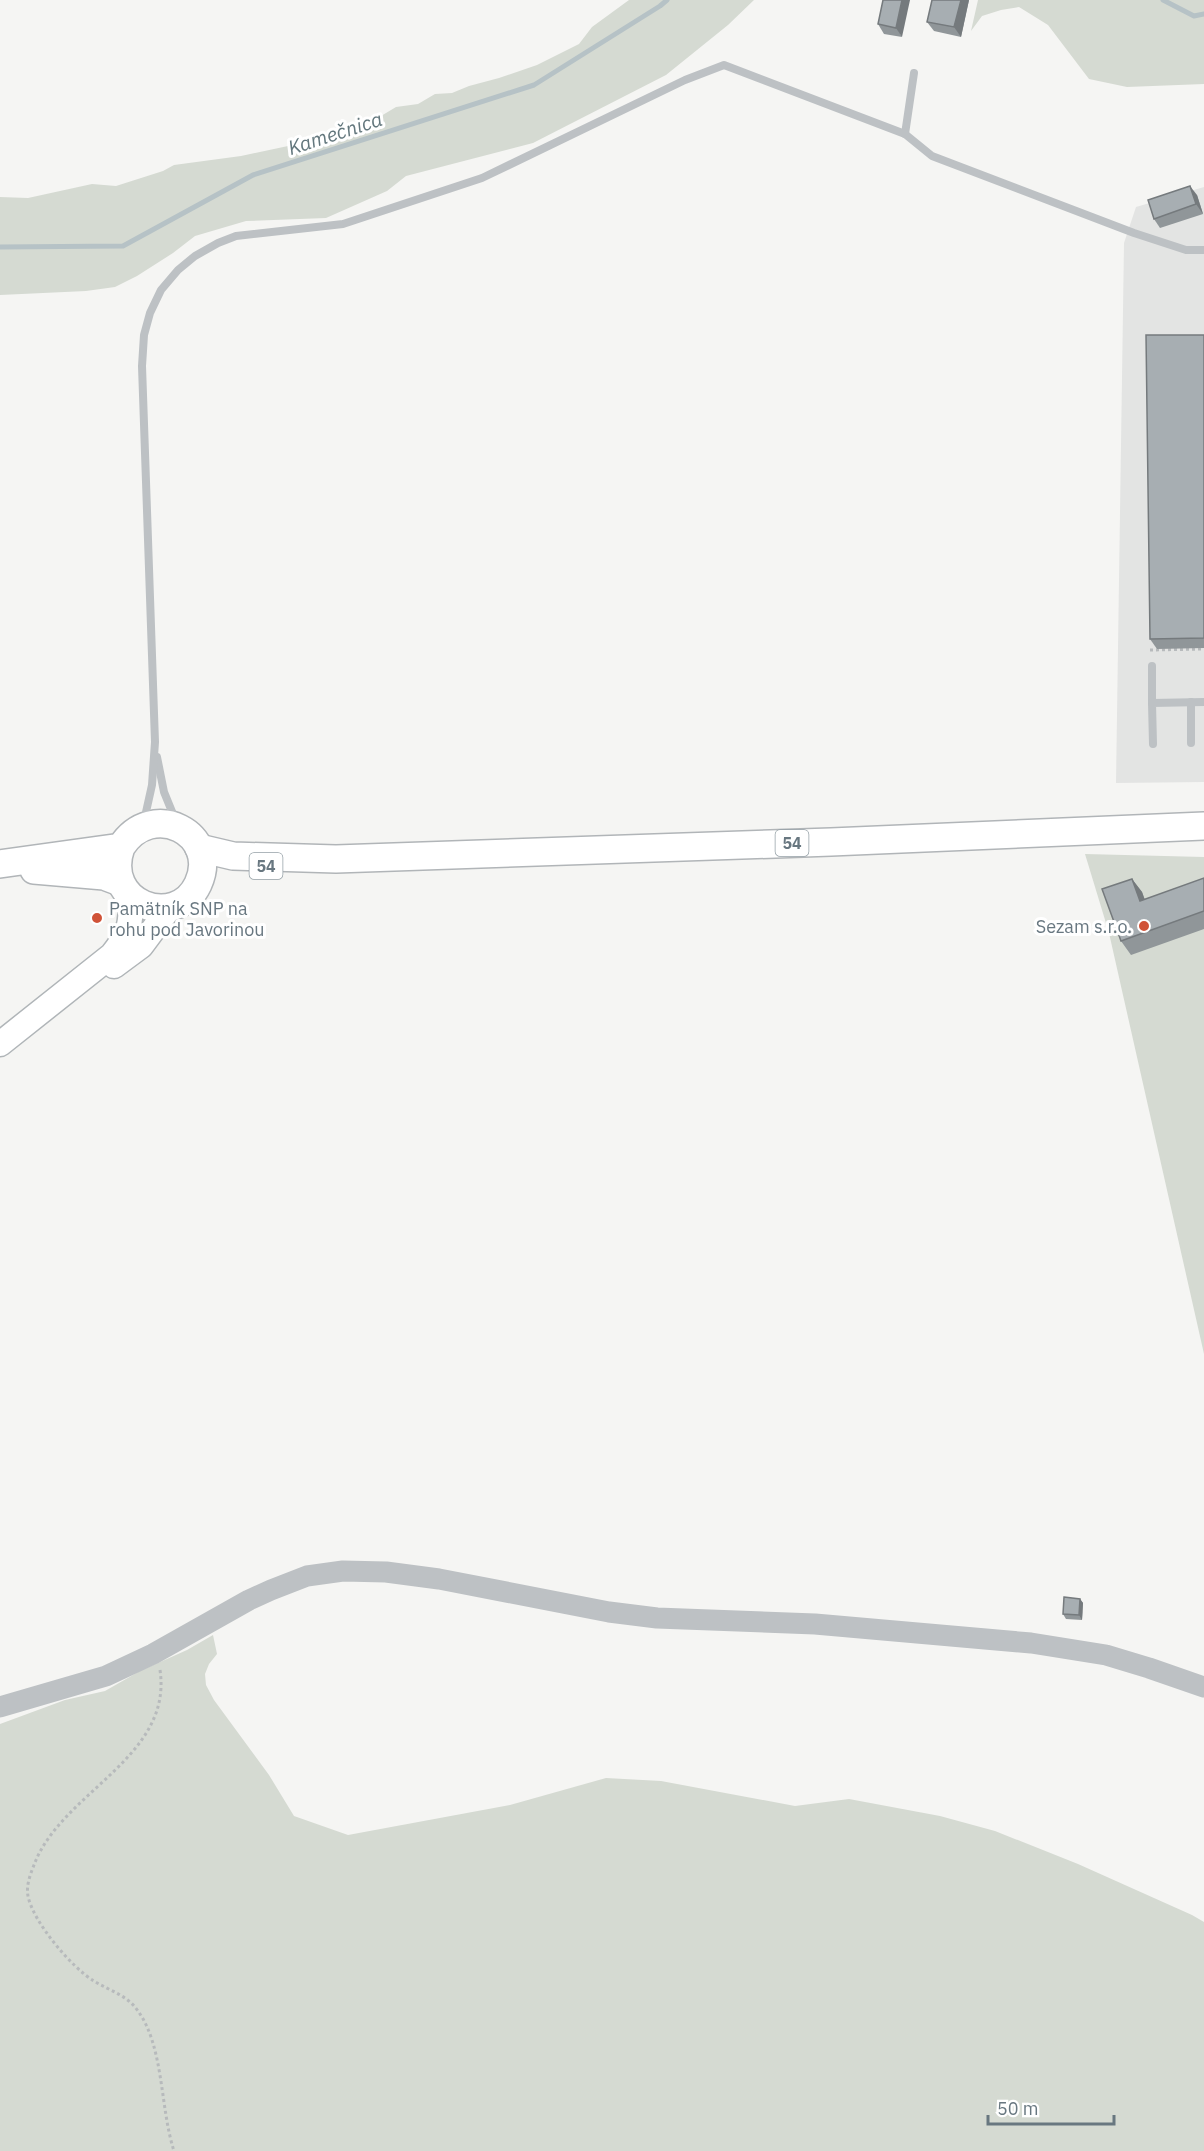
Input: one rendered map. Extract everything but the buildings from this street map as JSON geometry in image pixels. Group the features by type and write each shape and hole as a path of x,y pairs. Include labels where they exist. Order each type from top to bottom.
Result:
{"main road":[{"path":"0,1044 112,955 126,937 131,921 125,889 117,864 121,847 127,838 143,826 161,823 179,827 194,839 199,848 202,872 198,884"},
{"name":"54","path":"199,848 233,856 336,859 1204,826"},
{"path":"0,865 121,847"},
{"name":"54","path":"170,907 186,899 198,884 237,869 336,859"},
{"path":"0,865 104,876 125,889 142,904 156,908 170,907"},
{"path":"51,1005 130,955 149,936 170,907"}],"street":[{"path":"0,1707 106,1676 153,1654 249,1600 290,1582 321,1574 363,1571 439,1579 609,1612 657,1618 815,1624 1031,1643 1106,1655 1204,1687"}],"lane":[{"path":"143,826 152,785 155,742 142,366 144,335 150,313 161,290 178,270 195,256 218,243 236,236 343,224 482,177 685,80 724,65 905,134 932,156 1134,233 1186,250 1204,250"},
{"path":"905,134 914,72"},
{"path":"1152,666 1153,744"},
{"path":"1191,702 1191,743"},
{"path":"1152,703 1204,702"},
{"path":"155,742 164,792 179,827"}],"path":[{"path":"1150,650 1204,649"},
{"path":"153,1654 160,1671 162,1688 150,1726 137,1748 125,1761 83,1799 52,1832 37,1855 29,1878 27,1895 32,1909 57,1948 80,1972 123,1995 138,2011 153,2041 166,2120 174,2151"}],"shaded area":[{"path":"629,0 754,0 728,25 666,75 533,143 406,176 387,191 326,218 246,221 195,236 137,276 115,287 86,291 0,295 0,197 28,198 92,184 116,186 163,171 174,165 241,156 288,146 335,129 350,127 381,116 396,107 418,104 435,94 452,93 537,65 579,44 592,27"},
{"path":"978,0 1204,0 1204,84 1127,87 1089,79 1048,25 1019,7 982,16 971,31"},
{"path":"1204,187 1204,782 1116,783 1124,243 1136,207"},
{"path":"1085,854 1204,857 1204,1354 1109,933"},
{"path":"213,1635 217,1654 205,1674 206,1685 214,1700 269,1775 294,1816 348,1835 510,1805 606,1778 661,1781 795,1806 849,1799 940,1816 995,1831 1078,1864 1192,1915 1204,1922 1204,2151 0,2151 0,1724 65,1700 105,1691"}],"waterway":[{"name":"Kamečnica","path":"0,247 123,246 253,175 534,85 667,0"},
{"name":"Kamečnica","path":"1163,0 1194,16 1204,14"}],"place":[{"name":"Pamätník SNP na rohu pod Javorinou","path":"97,918"},
{"name":"Sezam s.r.o.","path":"1144,926"}]}
